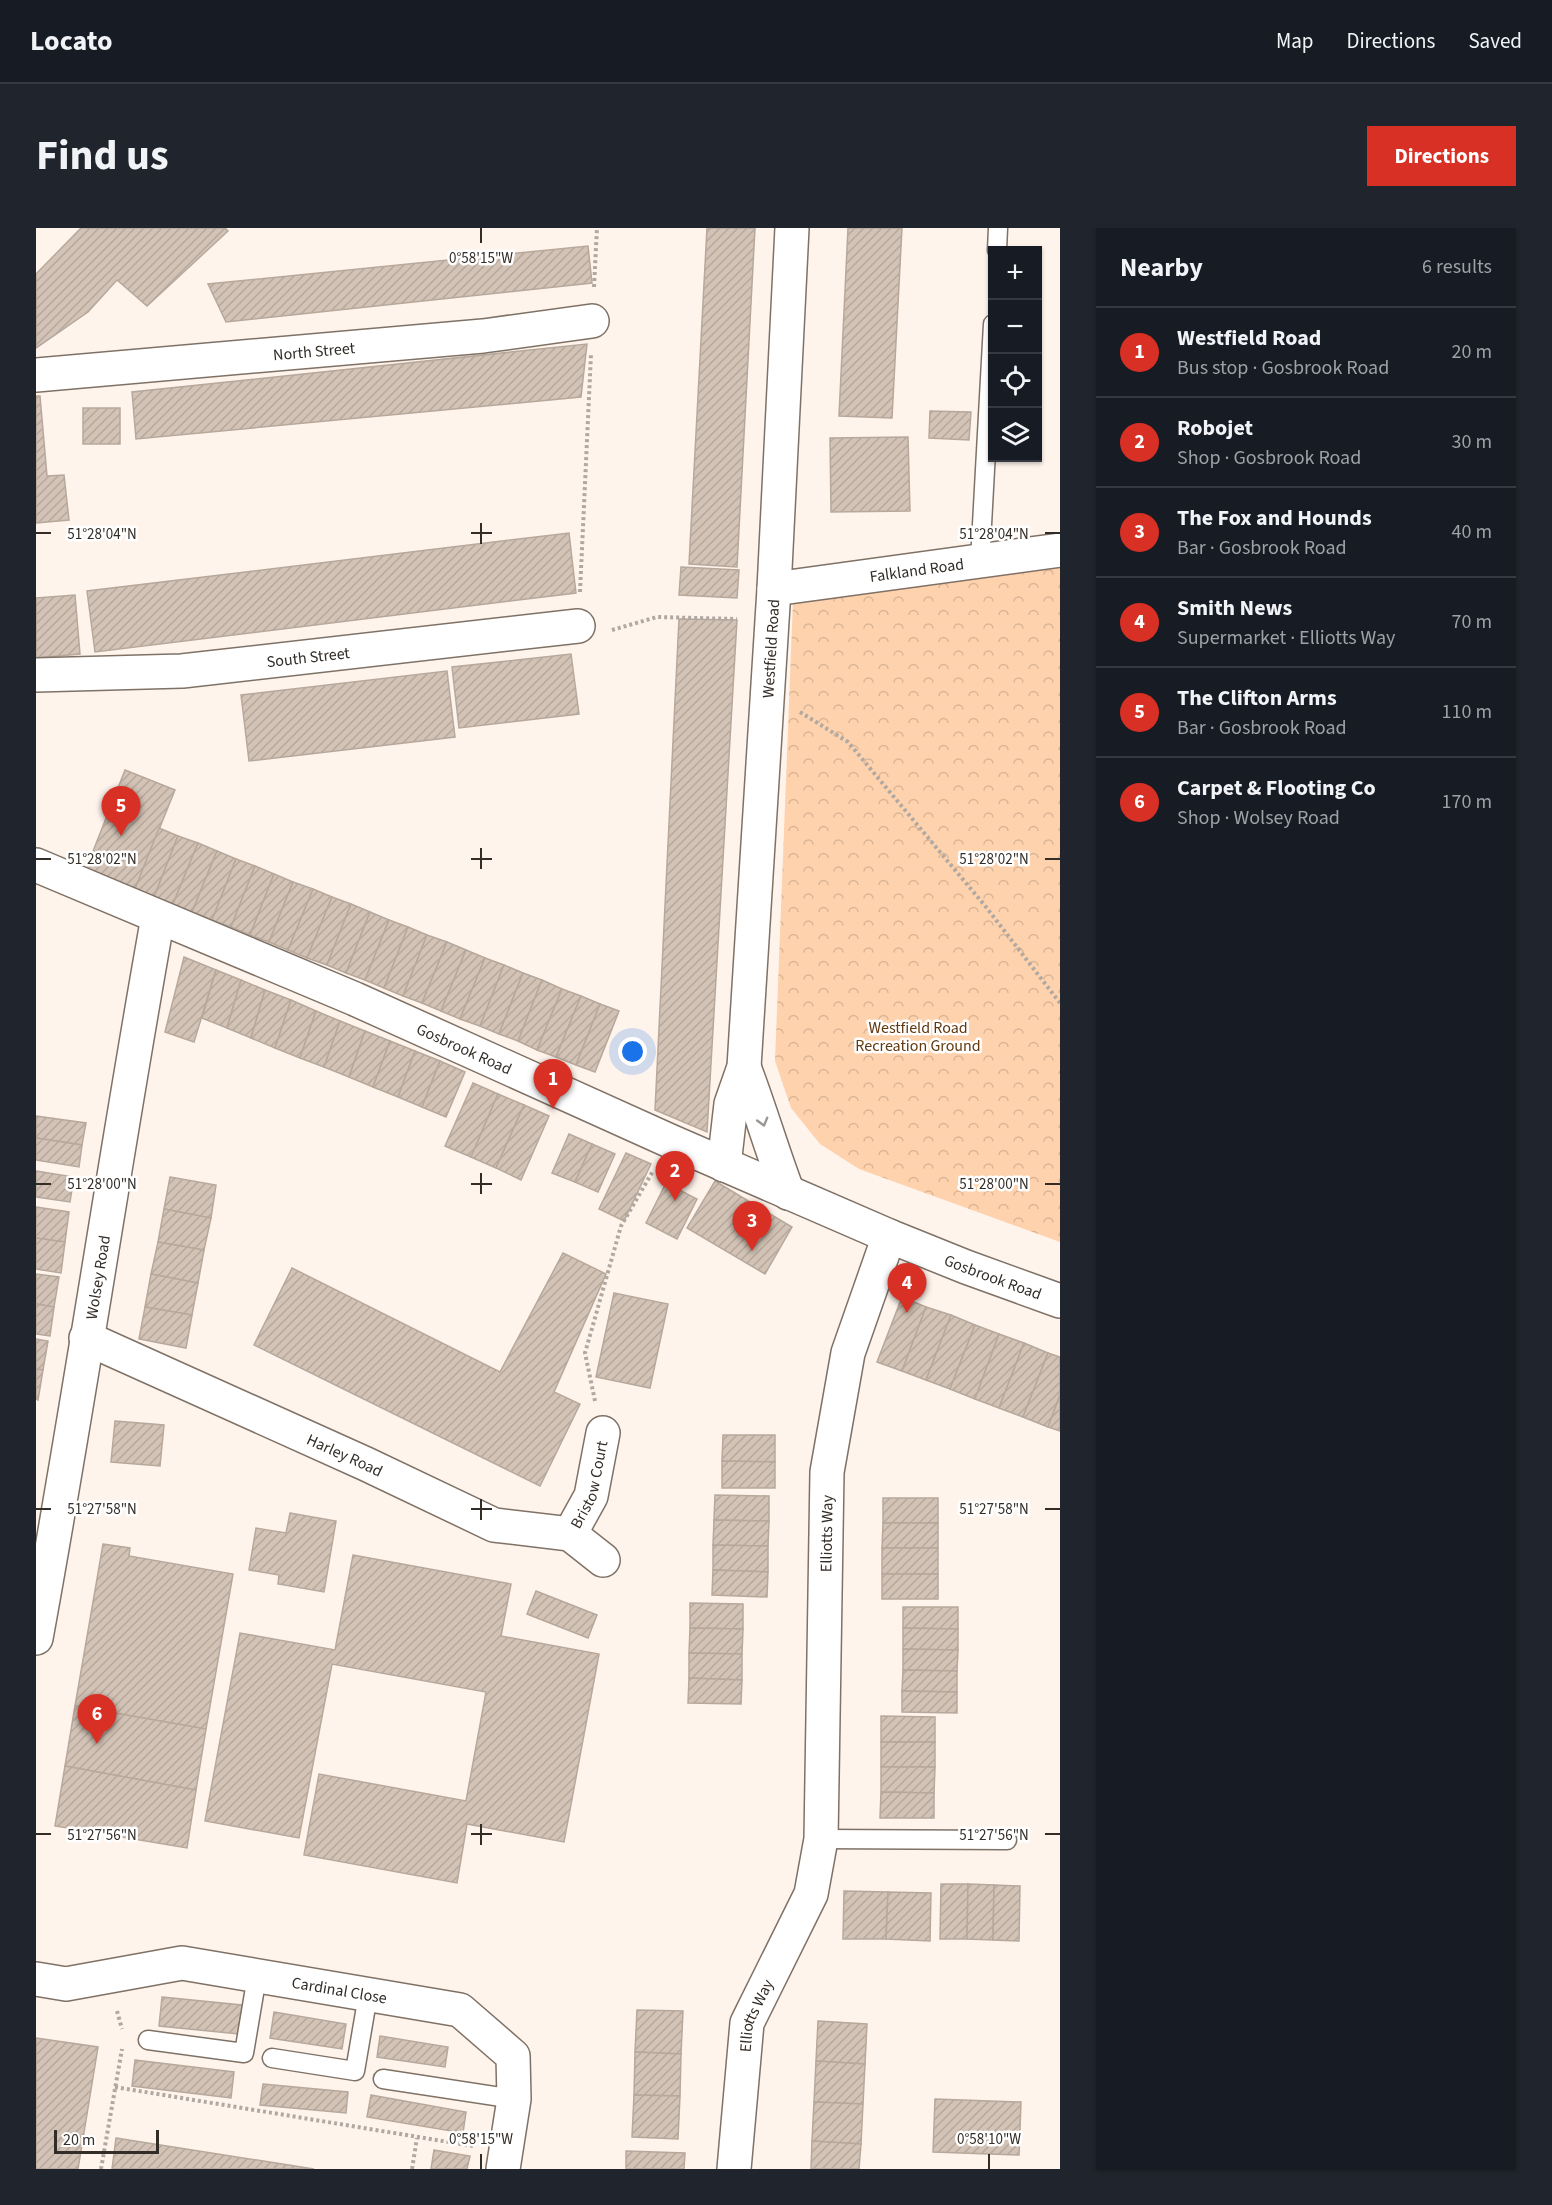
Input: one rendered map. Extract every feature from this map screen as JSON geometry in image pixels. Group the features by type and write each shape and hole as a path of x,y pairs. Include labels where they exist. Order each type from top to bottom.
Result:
{"street":[{"name":"Westfield Road","path":"724,1165 731,1104 744,1066 773,605 792,228"},
{"name":"North Street","path":"36,375 483,336 592,321"},
{"name":"Falkland Road","path":"773,605 980,561 1060,550"},
{"name":"South Street","path":"36,675 183,671 578,626"},
{"name":"Gosbrook Road","path":"36,865 356,999 670,1142 788,1193 966,1267 1060,1301"},
{"name":"Wolsey Road","path":"36,1638 43,1562 67,1468 86,1338 158,917"},
{"name":"Westfield Road","path":"744,1066 788,1193"},
{"name":"Elliotts Way","path":"734,2169 747,2023 811,1894 821,1839 827,1472 848,1353 889,1236"},
{"name":"Harley Road","path":"86,1338 366,1464 494,1525 570,1534"},
{"name":"Bristow Court","path":"570,1534 591,1496 603,1433"},
{"path":"570,1534 603,1560"},
{"name":"Cardinal Close","path":"36,1979 66,1984 183,1964 460,2010 513,2056 514,2099 504,2160"}],"lane":[{"path":"996,246 998,228"},
{"path":"980,561 991,354"},
{"path":"821,1839 1007,1840"},
{"path":"148,2040 244,2053 257,1976"},
{"path":"272,2058 355,2071 368,1995"},
{"path":"383,2079 514,2099"}],"path":[{"path":"597,228 579,640 657,617 773,605"},
{"path":"766,706 795,709 848,742 986,907 1060,1003"},
{"path":"603,1433 585,1353 621,1226 670,1142"},
{"path":"108,1976 124,2037"},
{"path":"101,2169 122,2047"},
{"path":"115,2087 417,2138 504,2160"},
{"path":"412,2169 417,2138"}],"green space":[{"name":"Westfield Road Recreation Ground","path":"1060,564 1060,1242 859,1169 820,1144 791,1108 775,1061 793,600"}],"building":[{"path":"81,228 225,228 228,231 147,306 117,280 88,312 36,348 36,274"},
{"path":"707,228 755,228 737,567 689,564"},
{"path":"848,228 902,228 892,418 839,416"},
{"path":"588,246 592,283 226,322 208,284"},
{"path":"587,344 581,397 136,439 132,392"},
{"path":"36,396 40,396 47,476 64,475 69,520 36,523"},
{"path":"83,408 120,408 120,444 83,444"},
{"path":"930,411 971,412 969,440 929,438"},
{"path":"908,437 910,511 831,512 830,438"},
{"path":"569,533 576,593 95,652 87,591"},
{"path":"681,567 739,570 737,598 679,595"},
{"path":"75,595 80,654 36,658 36,598"},
{"path":"679,619 737,620 707,1132 655,1110"},
{"path":"571,654 579,714 459,728 452,667"},
{"path":"447,671 455,737 249,761 241,695"},
{"path":"125,770 175,790 135,889 86,869"},
{"path":"159,828 178,836 154,897 135,889"},
{"path":"178,836 198,843 173,904 154,897"},
{"path":"198,843 217,851 192,912 173,904"},
{"path":"217,851 236,859 212,920 192,912"},
{"path":"236,859 255,866 231,927 212,920"},
{"path":"255,866 274,874 250,935 231,927"},
{"path":"274,874 293,882 269,942 250,935"},
{"path":"293,882 313,889 288,950 269,942"},
{"path":"313,889 332,897 307,958 288,950"},
{"path":"332,897 351,904 327,965 307,958"},
{"path":"351,904 370,912 346,973 327,965"},
{"path":"370,912 389,920 365,980 346,973"},
{"path":"389,920 408,927 384,988 365,980"},
{"path":"408,927 427,935 403,996 384,988"},
{"path":"427,935 447,942 422,1003 403,996"},
{"path":"447,942 466,950 441,1011 422,1003"},
{"path":"466,950 485,958 460,1019 441,1011"},
{"path":"184,957 216,970 194,1042 165,1032"},
{"path":"485,958 504,965 480,1026 460,1019"},
{"path":"504,965 523,973 499,1034 480,1026"},
{"path":"216,970 241,980 227,1028 202,1018"},
{"path":"523,973 542,980 518,1041 499,1034"},
{"path":"241,980 265,990 251,1038 227,1028"},
{"path":"542,980 562,989 537,1050 518,1041"},
{"path":"562,989 581,996 556,1057 537,1050"},
{"path":"265,990 291,1000 275,1048 251,1038"},
{"path":"581,996 600,1004 576,1065 556,1057"},
{"path":"291,1000 316,1011 300,1058 275,1048"},
{"path":"600,1004 619,1011 595,1072 576,1065"},
{"path":"316,1011 340,1021 324,1067 300,1058"},
{"path":"340,1021 365,1031 349,1077 324,1067"},
{"path":"365,1031 390,1041 373,1087 349,1077"},
{"path":"390,1041 415,1051 398,1097 373,1087"},
{"path":"415,1051 440,1061 422,1107 398,1097"},
{"path":"440,1061 465,1072 446,1117 422,1107"},
{"path":"473,1083 498,1094 471,1157 445,1146"},
{"path":"498,1094 524,1105 496,1168 471,1157"},
{"path":"524,1105 549,1116 521,1180 496,1168"},
{"path":"36,1116 86,1123 82,1145 36,1138"},
{"path":"569,1134 592,1144 575,1182 552,1173"},
{"path":"36,1138 82,1145 79,1167 36,1160"},
{"path":"592,1144 615,1154 598,1192 575,1182"},
{"path":"626,1153 651,1164 624,1221 599,1209"},
{"path":"36,1171 74,1177 70,1202 36,1197"},
{"path":"170,1177 216,1185 211,1218 164,1209"},
{"path":"715,1181 792,1227 765,1274 687,1228"},
{"path":"666,1183 697,1199 677,1239 646,1223"},
{"path":"36,1207 69,1212 65,1242 36,1238"},
{"path":"164,1209 211,1218 204,1250 158,1242"},
{"path":"36,1238 65,1242 61,1273 36,1269"},
{"path":"158,1242 204,1250 198,1283 151,1274"},
{"path":"563,1253 606,1274 554,1392 580,1404 540,1486 254,1345 292,1268 500,1372"},
{"path":"36,1274 59,1277 54,1307 36,1304"},
{"path":"151,1274 198,1283 192,1315 145,1307"},
{"path":"614,1293 668,1304 650,1388 596,1377"},
{"path":"902,1297 926,1307 902,1371 877,1362"},
{"path":"36,1304 54,1307 50,1336 36,1334"},
{"path":"145,1307 192,1315 186,1348 139,1339"},
{"path":"926,1307 951,1315 926,1380 902,1371"},
{"path":"951,1315 975,1325 950,1389 926,1380"},
{"path":"975,1325 999,1334 975,1399 950,1389"},
{"path":"999,1334 1024,1343 999,1408 975,1399"},
{"path":"36,1339 48,1341 43,1370 36,1369"},
{"path":"1024,1343 1048,1353 1023,1417 999,1408"},
{"path":"1048,1353 1060,1357 1060,1395 1048,1427 1023,1417"},
{"path":"36,1369 43,1370 38,1400 36,1399"},
{"path":"1060,1395 1060,1431 1048,1427"},
{"path":"115,1421 164,1425 160,1466 111,1462"},
{"path":"723,1435 775,1435 775,1462 722,1461"},
{"path":"722,1461 775,1462 775,1488 722,1488"},
{"path":"715,1495 769,1496 769,1521 714,1520"},
{"path":"883,1498 938,1498 938,1523 883,1523"},
{"path":"290,1513 336,1521 324,1592 278,1584 279,1575 249,1570 256,1528 286,1533"},
{"path":"714,1520 769,1521 768,1546 713,1545"},
{"path":"883,1523 938,1523 938,1548 882,1548"},
{"path":"103,1544 130,1548 129,1556 233,1574 206,1729 75,1706"},
{"path":"713,1545 768,1546 768,1572 713,1570"},
{"path":"882,1548 938,1548 938,1574 882,1574"},
{"path":"353,1555 511,1584 501,1636 599,1654 564,1842 467,1824 457,1883 304,1855 319,1774 466,1801 486,1692 332,1664 299,1838 205,1821 240,1633 335,1650"},
{"path":"713,1570 768,1572 767,1597 712,1595"},
{"path":"882,1574 938,1574 938,1599 882,1599"},
{"path":"536,1591 597,1615 588,1638 527,1614"},
{"path":"690,1603 743,1604 743,1629 690,1628"},
{"path":"903,1607 958,1607 958,1629 903,1628"},
{"path":"690,1628 743,1629 742,1654 689,1653"},
{"path":"903,1628 958,1629 958,1650 903,1649"},
{"path":"903,1649 958,1650 957,1671 903,1670"},
{"path":"689,1653 742,1654 742,1680 689,1678"},
{"path":"903,1670 957,1671 957,1692 902,1691"},
{"path":"689,1678 742,1680 741,1704 688,1703"},
{"path":"902,1691 957,1692 957,1713 902,1712"},
{"path":"75,1706 206,1729 196,1790 65,1766"},
{"path":"881,1716 935,1717 935,1742 881,1742"},
{"path":"881,1742 935,1742 935,1767 881,1767"},
{"path":"65,1766 196,1790 187,1848 55,1826"},
{"path":"881,1767 935,1767 934,1793 881,1792"},
{"path":"881,1792 934,1793 934,1818 880,1818"},
{"path":"941,1884 968,1884 967,1939 940,1939"},
{"path":"968,1884 994,1885 993,1940 967,1939"},
{"path":"994,1885 1020,1886 1019,1941 993,1940"},
{"path":"844,1891 888,1892 886,1939 843,1939"},
{"path":"888,1892 931,1893 930,1941 886,1939"},
{"path":"162,1997 242,2005 239,2034 159,2026"},
{"path":"637,2010 683,2011 681,2054 635,2052"},
{"path":"274,2012 346,2024 342,2049 270,2038"},
{"path":"818,2021 867,2024 865,2064 816,2061"},
{"path":"380,2036 448,2047 445,2067 377,2057"},
{"path":"36,2038 98,2047 78,2169 36,2169"},
{"path":"635,2052 681,2054 680,2096 634,2095"},
{"path":"135,2060 234,2072 231,2098 132,2086"},
{"path":"816,2061 865,2064 863,2104 814,2102"},
{"path":"263,2084 348,2092 346,2113 260,2105"},
{"path":"371,2095 466,2112 463,2133 367,2117"},
{"path":"634,2095 680,2096 678,2139 632,2137"},
{"path":"935,2099 1021,2102 1019,2155 933,2152"},
{"path":"814,2102 863,2104 861,2144 812,2141"},
{"path":"116,2138 314,2169 112,2169"},
{"path":"812,2141 861,2144 859,2169 811,2169"},
{"path":"434,2150 470,2156 467,2169 431,2169"},
{"path":"626,2151 685,2153 684,2169 626,2169"}],"place":[{"name":"The Clifton Arms","path":"121,836"},
{"name":"Westfield Road","path":"553,1109"},
{"name":"Robojet","path":"675,1201"},
{"name":"The Fox and Hounds","path":"752,1251"},
{"name":"Smith News","path":"907,1313"},
{"name":"Carpet & Flooting Co","path":"97,1744"}]}
